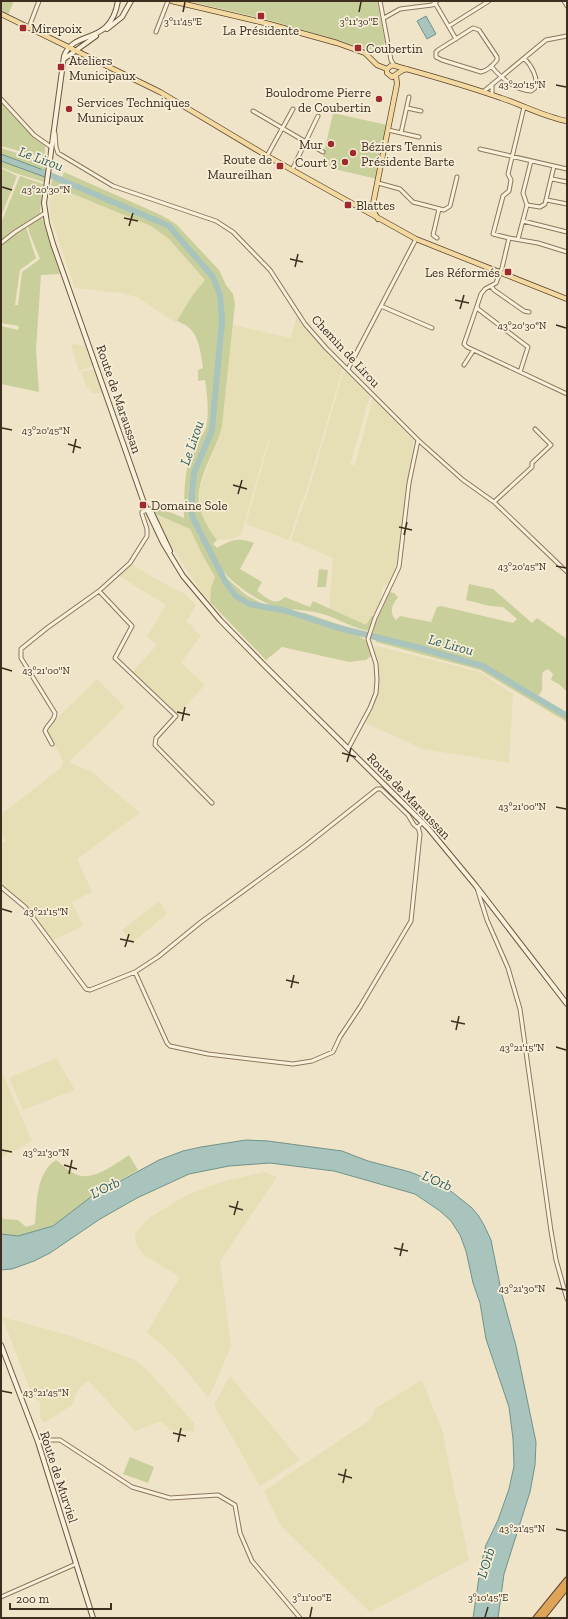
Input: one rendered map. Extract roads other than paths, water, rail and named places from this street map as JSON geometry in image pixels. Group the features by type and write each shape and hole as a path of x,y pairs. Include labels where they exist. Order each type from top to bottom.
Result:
{"highway":[{"path":"536,1618 567,1580"},
{"path":"542,1618 567,1587"}],"main road":[{"path":"69,47 77,41 93,36 106,28 114,17 118,1"},
{"path":"64,59 114,24 126,10 131,1"},
{"path":"172,1 269,24 337,43 365,53 377,65 388,67 396,66 409,69 483,92 567,121"},
{"path":"1,14 160,92 267,156 356,207 416,239 567,299"},
{"name":"Route de Maraussan","path":"69,47 64,59 51,147 44,203 45,215 149,509 168,548 188,581 226,626 423,822 476,886 567,1004"},
{"path":"378,219 374,212 373,204 397,84 396,66"},
{"path":"388,67 387,72 392,77 403,70 409,69"},
{"path":"356,207 367,208 373,204"},
{"name":"Route de Murviel","path":"1,1345 38,1442 93,1618"}],"street":[{"path":"29,27 39,1"},
{"path":"156,32 168,1"},
{"path":"380,1 391,60 396,66"},
{"path":"449,26 489,1"},
{"path":"564,1 567,6"},
{"path":"384,18 400,9 432,5 436,2 456,39"},
{"path":"473,28 477,28 497,57 497,60 491,66 481,72 437,58 436,52 473,28"},
{"path":"483,92 546,40 567,36"},
{"path":"491,66 510,84 528,91 533,90 536,85 536,81 531,66 524,58"},
{"path":"388,67 391,60"},
{"path":"492,84 492,95"},
{"path":"401,133 409,97"},
{"path":"1,99 34,135 51,147"},
{"path":"524,107 508,174 511,180 508,191 503,196 493,234 567,252"},
{"path":"407,108 421,111"},
{"path":"267,156 293,109"},
{"path":"253,111 323,152"},
{"path":"292,170 318,116"},
{"name":"Chemin de Lirou","path":"54,127 58,153 113,186 216,221 233,232 270,270 305,324 348,369 440,461 494,502 567,572"},
{"path":"388,130 419,137"},
{"path":"480,149 567,169"},
{"path":"518,240 527,205 523,193 531,161"},
{"path":"527,205 542,207 545,204 554,166"},
{"path":"378,183 400,189 413,202 446,210 450,206 457,177"},
{"path":"552,179 567,182"},
{"path":"547,200 567,204"},
{"path":"437,238 433,235 439,209"},
{"path":"1,243 45,215"},
{"path":"523,222 567,232"},
{"path":"509,238 496,283 485,289 481,294 464,344 473,351 567,394"},
{"path":"348,369 416,239"},
{"path":"491,286 494,290 524,311 529,312"},
{"path":"381,306 432,328"},
{"path":"477,306 478,309 528,347 520,372"},
{"path":"464,365 473,351"},
{"path":"494,502 532,467 532,463 551,445 535,429"},
{"path":"348,749 370,708 376,693 376,664 368,639 375,618 399,567 409,482 418,440"},
{"path":"52,744 45,731 55,718 55,713 21,658 20,653 22,649 47,628 99,591 130,564 147,536 147,529 142,512 149,509"},
{"path":"99,591 132,626 116,658 176,716 156,738 156,745 212,803"},
{"path":"1,887 25,907 86,990 90,990 134,972 158,957 207,918 305,846 377,789 381,789 408,815 414,825 418,828 420,834 411,921 360,1007 340,1037 333,1052 312,1061 293,1064 208,1054 170,1046 167,1043 134,972"},
{"path":"418,828 423,822"},
{"path":"476,886 487,920 508,968 520,1009 551,1231 556,1260 567,1299"},
{"path":"38,1442 60,1440 132,1487 170,1498 218,1495 235,1505 240,1533 252,1561 300,1618"},
{"path":"1,1598 76,1564"}],"water":[{"path":"426,16 436,34 427,39 417,21"},
{"path":"1,154 46,171 45,177 1,161"},
{"name":"L'Orb","path":"246,1140 268,1141 342,1151 368,1161 410,1172 435,1182 452,1192 471,1207 484,1225 491,1240 502,1295 516,1346 536,1442 535,1465 530,1492 504,1574 498,1618 473,1618 481,1564 486,1545 498,1520 509,1489 514,1466 513,1439 509,1407 486,1339 480,1303 473,1283 466,1251 460,1235 451,1221 440,1211 415,1194 334,1171 270,1163 229,1166 189,1174 137,1198 100,1219 50,1253 12,1269 1,1270 1,1234 18,1236 53,1226 91,1197 159,1160 183,1151"}],"waterway":[{"name":"Le Lirou","path":"43,172 169,226 213,277 220,295 222,320 212,430 194,473 192,516 226,583 236,596 249,604 287,611 335,627 420,648 483,666 567,716"}],"place":[{"name":"La Présidente","path":"261,16"},
{"name":"Mirepoix","path":"23,28"},
{"name":"Coubertin","path":"358,48"},
{"name":"Ateliers Municipaux","path":"61,67"},
{"name":"Boulodrome Pierre de Coubertin","path":"379,99"},
{"name":"Services Techniques Municipaux","path":"69,109"},
{"name":"Mur","path":"331,144"},
{"name":"Béziers Tennis Présidente Barte","path":"353,153"},
{"name":"Court 3","path":"345,162"},
{"name":"Route de Maureilhan","path":"280,166"},
{"name":"Blattes","path":"348,205"},
{"name":"Les Réformés","path":"508,272"},
{"name":"Domaine Sole","path":"143,505"}]}
